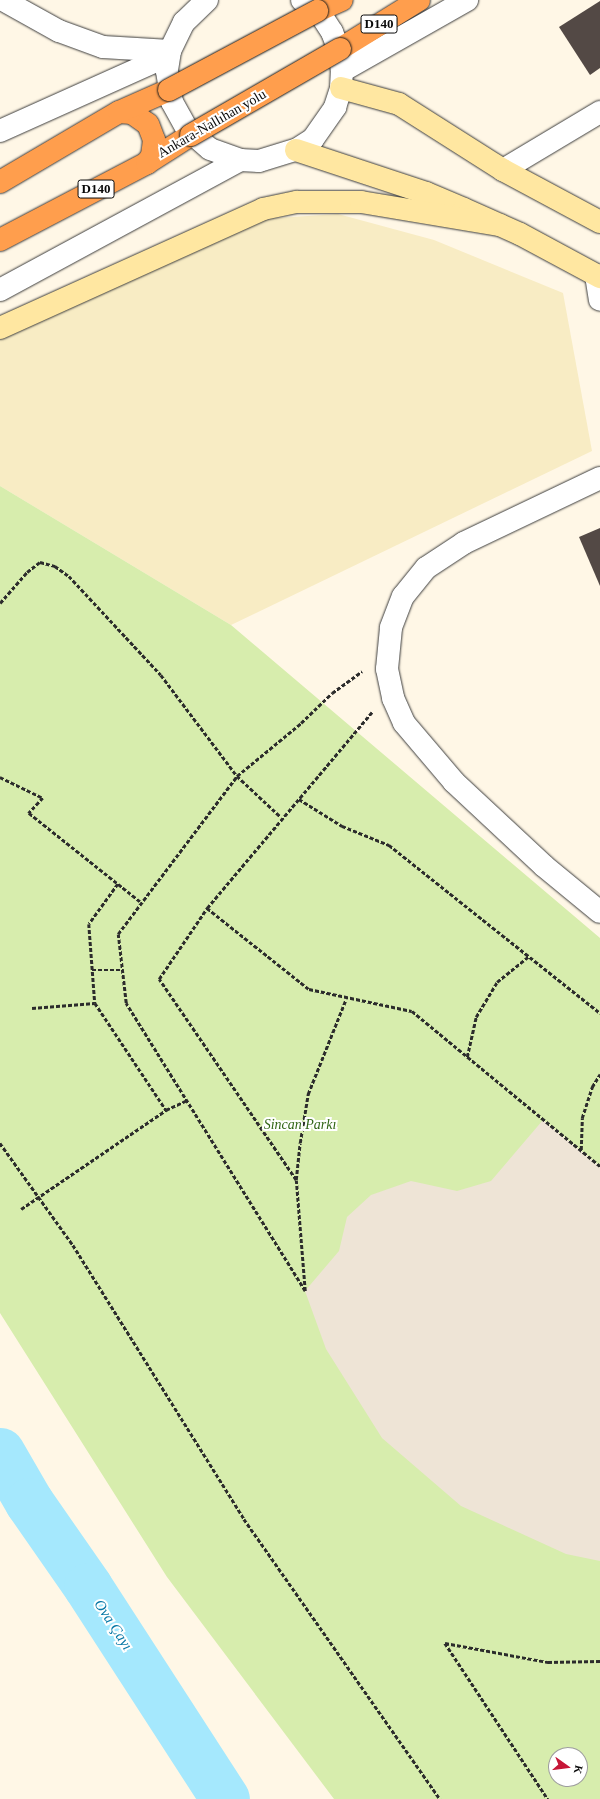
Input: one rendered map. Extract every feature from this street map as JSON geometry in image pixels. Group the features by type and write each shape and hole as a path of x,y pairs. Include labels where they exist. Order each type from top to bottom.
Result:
{"highway":[{"path":"0,182 119,112 169,90 310,6 342,0"},
{"name":"Ankara-Nallıhan yolu","path":"0,240 147,163 191,135 340,49 420,0"},
{"path":"119,112 132,113 148,124 154,140 152,156 147,163"}],"main road":[{"path":"341,79 398,104 503,170 600,222"},
{"path":"296,150 426,193 500,225 598,276"},
{"path":"0,328 263,209 297,202 361,202 500,225"}],"street":[{"path":"3,0 59,31 103,47 170,53"},
{"path":"207,0 184,22 170,53 168,87 175,109 187,129 210,149 240,160 259,161 296,150 313,139 326,124 335,107 341,79 339,51 332,32 321,15 310,6"},
{"path":"341,79 467,0"},
{"path":"0,131 170,53"},
{"path":"503,170 600,112"},
{"path":"0,290 240,160"},
{"path":"598,276 600,300"},
{"path":"600,478 464,543 426,568 403,596 391,628 387,669 391,689 404,723 454,782 544,866 600,912"}],"path":[{"path":"0,604 27,572 40,562 55,566 69,576 161,675 238,776 281,817"},
{"path":"346,999 308,1094 296,1180 305,1291 126,1003 118,934 238,776 301,723 332,693 389,652"},
{"path":"296,1180 159,979 207,908 281,817 299,799 391,689"},
{"path":"0,777 43,798 29,813 142,903"},
{"path":"299,799 342,826 389,844 600,1013"},
{"path":"118,884 89,924 95,1003 166,1110"},
{"path":"207,908 309,990 346,999 412,1011 600,1166"},
{"path":"467,1057 476,1017 497,982 529,956"},
{"path":"92,970 122,970"},
{"path":"32,1008 95,1003"},
{"path":"581,1150 582,1118 592,1088 600,1074"},
{"path":"21,1210 37,1197 166,1110 187,1100"},
{"path":"0,1143 37,1197 73,1245 244,1519 440,1799"},
{"path":"548,1799 445,1643 548,1662 600,1661"}],"shaded area":[{"path":"338,214 434,240 563,293 592,451 231,625 0,486 0,328 231,221"},
{"path":"543,1120 600,1166 600,1561 566,1554 461,1506 382,1438 326,1349 305,1291 339,1251 347,1217 371,1195 411,1181 457,1191 491,1181"}],"green space":[{"name":"Sincan Parkı","path":"0,486 231,625 600,938 600,1799 334,1799 167,1577 0,1313"}],"building":[{"path":"600,1 600,68 590,75 559,27"},
{"path":"600,528 600,586 579,537"}],"waterway":[{"name":"Ova Çayı","path":"0,1452 29,1502 88,1587 225,1799"}]}
